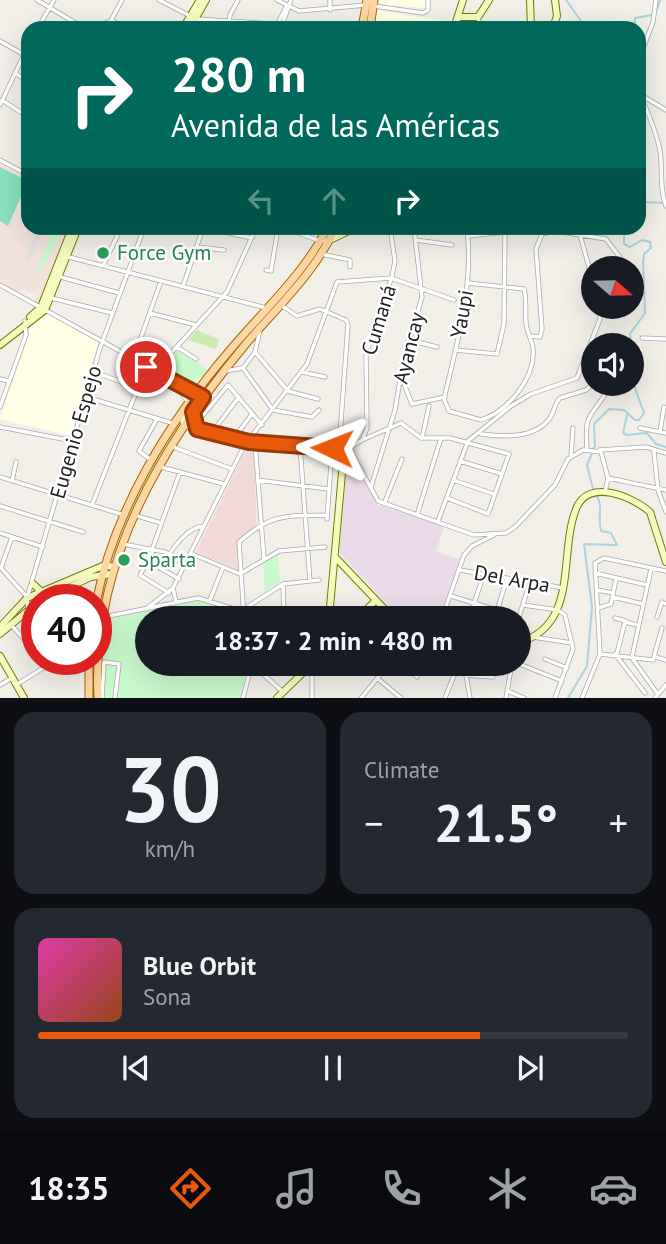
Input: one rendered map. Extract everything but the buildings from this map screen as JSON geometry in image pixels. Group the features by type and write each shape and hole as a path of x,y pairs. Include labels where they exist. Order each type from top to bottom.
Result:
{"main road":[{"path":"364,21 370,3"},
{"path":"370,3 370,21"},
{"path":"106,584 108,570 128,515 180,425 199,395 323,235"},
{"path":"199,395 223,372 280,304 321,254 332,235"},
{"path":"156,464 172,446 183,413 190,409"},
{"path":"190,409 197,429"},
{"path":"101,584 121,543 128,515"},
{"path":"91,577 97,578 99,584"},
{"path":"89,675 89,698"},
{"path":"100,675 100,698"}],"street":[{"path":"37,0 73,21"},
{"path":"42,21 54,0"},
{"path":"111,20 122,0"},
{"path":"160,0 193,18 234,21"},
{"path":"192,21 200,0"},
{"path":"190,21 206,0"},
{"path":"228,20 238,0"},
{"path":"277,0 299,11 330,10 370,3 426,13 428,0"},
{"path":"281,21 291,0"},
{"path":"330,0 330,10"},
{"path":"457,21 463,0"},
{"path":"480,21 489,0"},
{"path":"530,0 531,21"},
{"path":"555,0 555,21"},
{"path":"646,40 654,18 656,0"},
{"path":"458,17 472,21"},
{"path":"0,41 21,53"},
{"path":"0,105 21,64"},
{"path":"15,73 21,77"},
{"path":"646,98 666,110"},
{"path":"1,99 21,112"},
{"path":"646,108 664,166 665,204"},
{"path":"0,160 21,170"},
{"path":"0,343 43,309 70,235"},
{"path":"64,256 74,235"},
{"path":"103,266 118,235"},
{"name":"Eugenio Espejo","path":"33,584 101,343 141,235"},
{"path":"183,286 200,235"},
{"path":"238,235 252,238"},
{"path":"171,353 223,296 253,235"},
{"path":"266,270 271,271 277,235"},
{"path":"304,235 320,241 340,235"},
{"name":"Cumaná","path":"362,440 368,424 364,385 366,354 395,261 391,235"},
{"name":"Ayancay","path":"371,487 391,426 409,340 422,297 415,235"},
{"path":"468,236 477,235"},
{"path":"455,350 492,354 499,351 504,324 505,235"},
{"path":"530,336 540,337 542,329 536,249 538,239 544,235"},
{"path":"570,235 606,239 619,256"},
{"name":"Yaupi","path":"444,398 467,283 468,236"},
{"path":"581,237 586,256"},
{"path":"416,240 452,245"},
{"path":"196,247 224,250"},
{"path":"321,254 350,260 350,268"},
{"path":"64,256 266,308"},
{"path":"57,276 119,293"},
{"path":"264,560 252,443 262,425 302,372 337,282 391,278 454,300"},
{"path":"133,360 161,281"},
{"path":"438,521 468,442 509,404 528,376 534,350 526,326 525,292 520,287 467,283"},
{"path":"0,285 199,395"},
{"path":"48,297 111,313"},
{"path":"241,606 239,542 260,524 277,517 327,517 328,489 336,448 348,324 325,311 315,310 298,316 280,304"},
{"path":"149,313 197,326"},
{"path":"401,377 412,404 444,398 449,411 475,420 488,418 531,394 577,378 600,319"},
{"path":"0,407 27,323"},
{"path":"0,343 27,323"},
{"path":"223,372 243,368 255,352 261,326"},
{"path":"14,334 21,336 23,342"},
{"path":"644,338 666,339"},
{"path":"409,340 437,347"},
{"path":"177,346 196,359"},
{"path":"255,352 288,391 318,399"},
{"path":"119,381 124,366"},
{"path":"92,505 146,367"},
{"path":"243,368 274,410 312,417 318,411"},
{"path":"94,371 138,388"},
{"path":"302,372 326,377"},
{"path":"0,379 9,381"},
{"path":"174,382 185,393 190,409"},
{"path":"200,419 226,386 231,387 262,425"},
{"path":"479,433 512,437 527,432 550,418 560,398 581,392"},
{"path":"589,449 587,423 593,408 603,396"},
{"path":"86,397 129,412 252,443 349,448 391,426 403,424 414,435 422,438 468,442 509,454 488,514 447,498"},
{"path":"211,433 239,397"},
{"path":"422,438 429,406"},
{"path":"660,432 664,407"},
{"path":"233,439 252,414"},
{"path":"157,419 139,451 156,464 225,484"},
{"path":"0,427 73,441"},
{"path":"571,456 573,428"},
{"path":"640,428 666,433"},
{"path":"416,515 441,438"},
{"path":"149,606 169,593 179,579 244,446 252,443"},
{"path":"172,446 233,469"},
{"path":"300,446 310,581"},
{"path":"447,606 468,549 515,527 555,485 565,461 571,456 589,449 646,447 654,452 666,453"},
{"path":"331,606 343,462 336,448"},
{"path":"349,448 374,496 384,504 474,535 496,534"},
{"path":"598,450 608,478 602,492"},
{"path":"654,452 658,490 666,512"},
{"path":"384,504 401,459"},
{"path":"460,461 502,474"},
{"path":"12,481 16,462"},
{"path":"169,593 140,573 153,549 180,472"},
{"path":"0,477 161,523"},
{"path":"608,478 658,490 666,489"},
{"path":"257,480 328,489"},
{"path":"453,480 495,494"},
{"path":"533,637 558,610 564,588 575,510 590,495 602,492 627,498 650,512 666,562"},
{"path":"0,506 83,532"},
{"path":"160,568 193,527 206,526"},
{"path":"0,533 43,547"},
{"path":"12,537 1,568 21,591"},
{"path":"121,543 169,554 187,565"},
{"path":"240,575 279,551 325,547"},
{"path":"192,554 240,575"},
{"path":"336,558 382,606"},
{"path":"589,698 582,697 600,654 595,563 604,558 666,571"},
{"path":"148,561 179,579"},
{"path":"210,600 223,567"},
{"path":"650,569 632,657 656,695 666,685"},
{"path":"74,584 108,570"},
{"path":"74,584 108,570"},
{"name":"Del Arpa","path":"460,570 564,588"},
{"path":"595,573 647,584"},
{"path":"473,606 484,574"},
{"path":"498,606 506,578"},
{"path":"598,608 610,606 616,578"},
{"path":"249,606 283,584 319,580"},
{"path":"530,582 523,604 558,610 565,615 572,642 567,668 555,698"},
{"path":"283,584 283,606"},
{"path":"173,588 176,603"},
{"path":"597,590 643,604"},
{"path":"451,596 484,606"},
{"path":"158,606 198,598 227,606"},
{"path":"370,606 376,600"},
{"path":"657,617 662,602 666,604"},
{"path":"0,634 21,606"},
{"path":"112,616 135,610"},
{"path":"0,627 21,615"},
{"path":"615,618 638,625"},
{"path":"616,654 626,621"},
{"path":"9,623 21,636"},
{"path":"656,657 662,628"},
{"path":"533,637 572,642"},
{"path":"600,654 666,660"},
{"path":"616,654 645,693"},
{"path":"0,656 24,698"},
{"path":"545,659 567,668"},
{"path":"100,698 104,662 119,664 115,698"},
{"path":"531,669 562,681"},
{"path":"16,685 32,675"},
{"path":"243,698 249,676"},
{"path":"266,676 283,692"},
{"path":"277,698 297,676"},
{"path":"312,676 312,698"},
{"path":"445,698 454,676"},
{"path":"466,676 470,698"},
{"path":"487,676 493,677"},
{"path":"506,698 511,676"},
{"path":"0,685 12,678"},
{"path":"364,697 377,678 401,698"},
{"path":"508,691 524,698"}],"shaded area":[{"path":"379,0 426,0 425,8 387,5 379,3"},
{"path":"377,10 444,21 375,21"},
{"path":"0,163 21,175 21,235 64,235 39,303 34,302 37,296 21,289 18,292 0,282"},
{"path":"34,235 42,235 28,264 24,262"},
{"path":"45,313 98,342 71,436 0,419 33,323"},
{"path":"253,448 257,525 237,541 238,570 196,552 246,449"},
{"path":"350,456 378,505 444,526 436,552 460,559 443,606 388,606 339,552 347,458"}],"green space":[{"path":"0,167 21,178 21,197 8,226 0,221"},
{"path":"52,235 58,235 50,256 34,278"},
{"path":"197,330 219,339 216,349 188,340"},
{"path":"179,349 208,370 192,386 186,386 157,370 163,354 172,359"},
{"path":"125,360 131,363 128,368 141,374 137,384 118,379"},
{"path":"278,554 280,581 265,591 263,563"},
{"path":"197,601 214,606 173,606"},
{"path":"135,614 135,676 245,676 241,698 102,698 103,675 112,675 112,619"}],"waterway":[{"path":"566,0 581,21"},
{"path":"656,12 660,0"},
{"path":"635,21 635,18 652,15"},
{"path":"646,202 665,203"},
{"path":"624,235 624,244 630,247 642,240 650,242 651,248 644,254 643,262 645,313 631,333"},
{"path":"593,489 587,465 595,446 594,424 609,409 624,410 635,420 639,420 644,413 638,396"},
{"path":"627,415 623,433 647,433 656,444 666,447"},
{"path":"568,698 587,666 592,607 584,544 617,545 611,533 601,531 600,503 596,494"}],"place":[{"name":"Force Gym","path":"103,253"},
{"name":"Sparta","path":"124,560"}],"route":[{"path":"146,367 203,397 193,412 197,429 234,440 332,448"}]}
